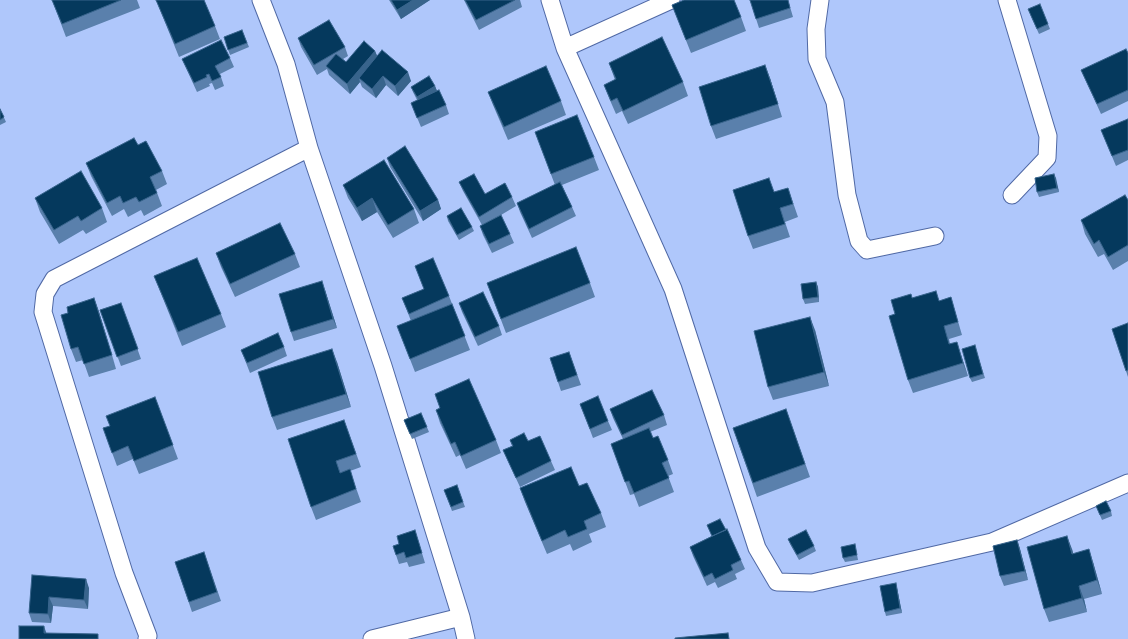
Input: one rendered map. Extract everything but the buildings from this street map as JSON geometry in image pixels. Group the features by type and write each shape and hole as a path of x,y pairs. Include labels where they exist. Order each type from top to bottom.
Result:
{"street":[{"path":"261,0 286,64 309,148 383,366 461,617 466,639"},
{"path":"550,0 565,48 673,289 757,548 777,582 812,583 992,542 1128,483"},
{"path":"565,48 671,0"},
{"path":"820,0 816,29 817,59 835,102 847,195 859,241 867,250 935,236"},
{"path":"1007,0 1048,136 1047,158 1012,195"},
{"path":"147,639 148,636 124,573 43,312 45,294 54,279 309,148"},
{"path":"372,639 461,617"}]}
